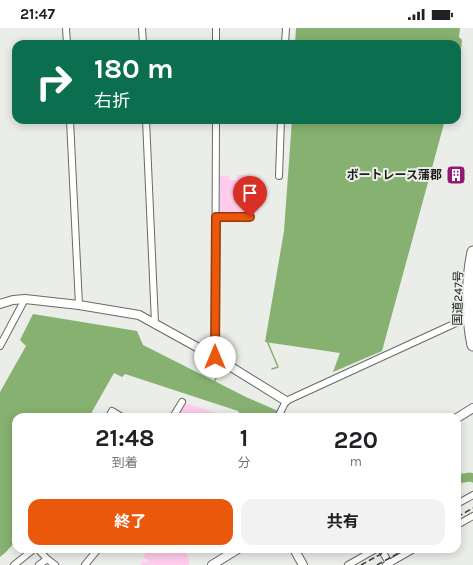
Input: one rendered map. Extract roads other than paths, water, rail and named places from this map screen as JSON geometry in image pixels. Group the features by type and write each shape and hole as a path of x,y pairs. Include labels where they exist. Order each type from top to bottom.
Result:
{"highway":[{"name":"国道247号","path":"473,252 470,274 469,317 470,334 473,345"}],"street":[{"path":"66,28 67,40"},
{"path":"142,28 143,40"},
{"path":"216,28 216,40"},
{"path":"285,40 286,28"},
{"path":"70,124 79,305"},
{"path":"146,124 155,323"},
{"path":"215,357 216,124"},
{"path":"279,176 282,124"},
{"path":"216,217 250,217"},
{"path":"0,346 25,299"},
{"path":"0,304 25,299 79,305 140,315 215,357 286,401"},
{"path":"280,413 286,401 469,317"},
{"path":"175,413 182,402"},
{"path":"461,416 473,408"},
{"path":"461,502 473,495"},
{"path":"461,523 473,516"},
{"path":"14,565 29,553"},
{"path":"42,553 55,565"},
{"path":"85,565 95,553"},
{"path":"212,565 232,553"},
{"path":"296,553 303,565"},
{"path":"348,565 369,553"},
{"path":"383,553 387,564 407,553"},
{"path":"40,565 47,559"}],"waterway":[{"path":"268,341 278,367 272,369"},
{"path":"461,478 473,478"}],"railway":[{"path":"461,515 473,508"},
{"path":"361,565 383,553"},
{"path":"377,565 399,553"}],"place":[{"name":"ボートレース蒲郡","path":"456,175"}]}
